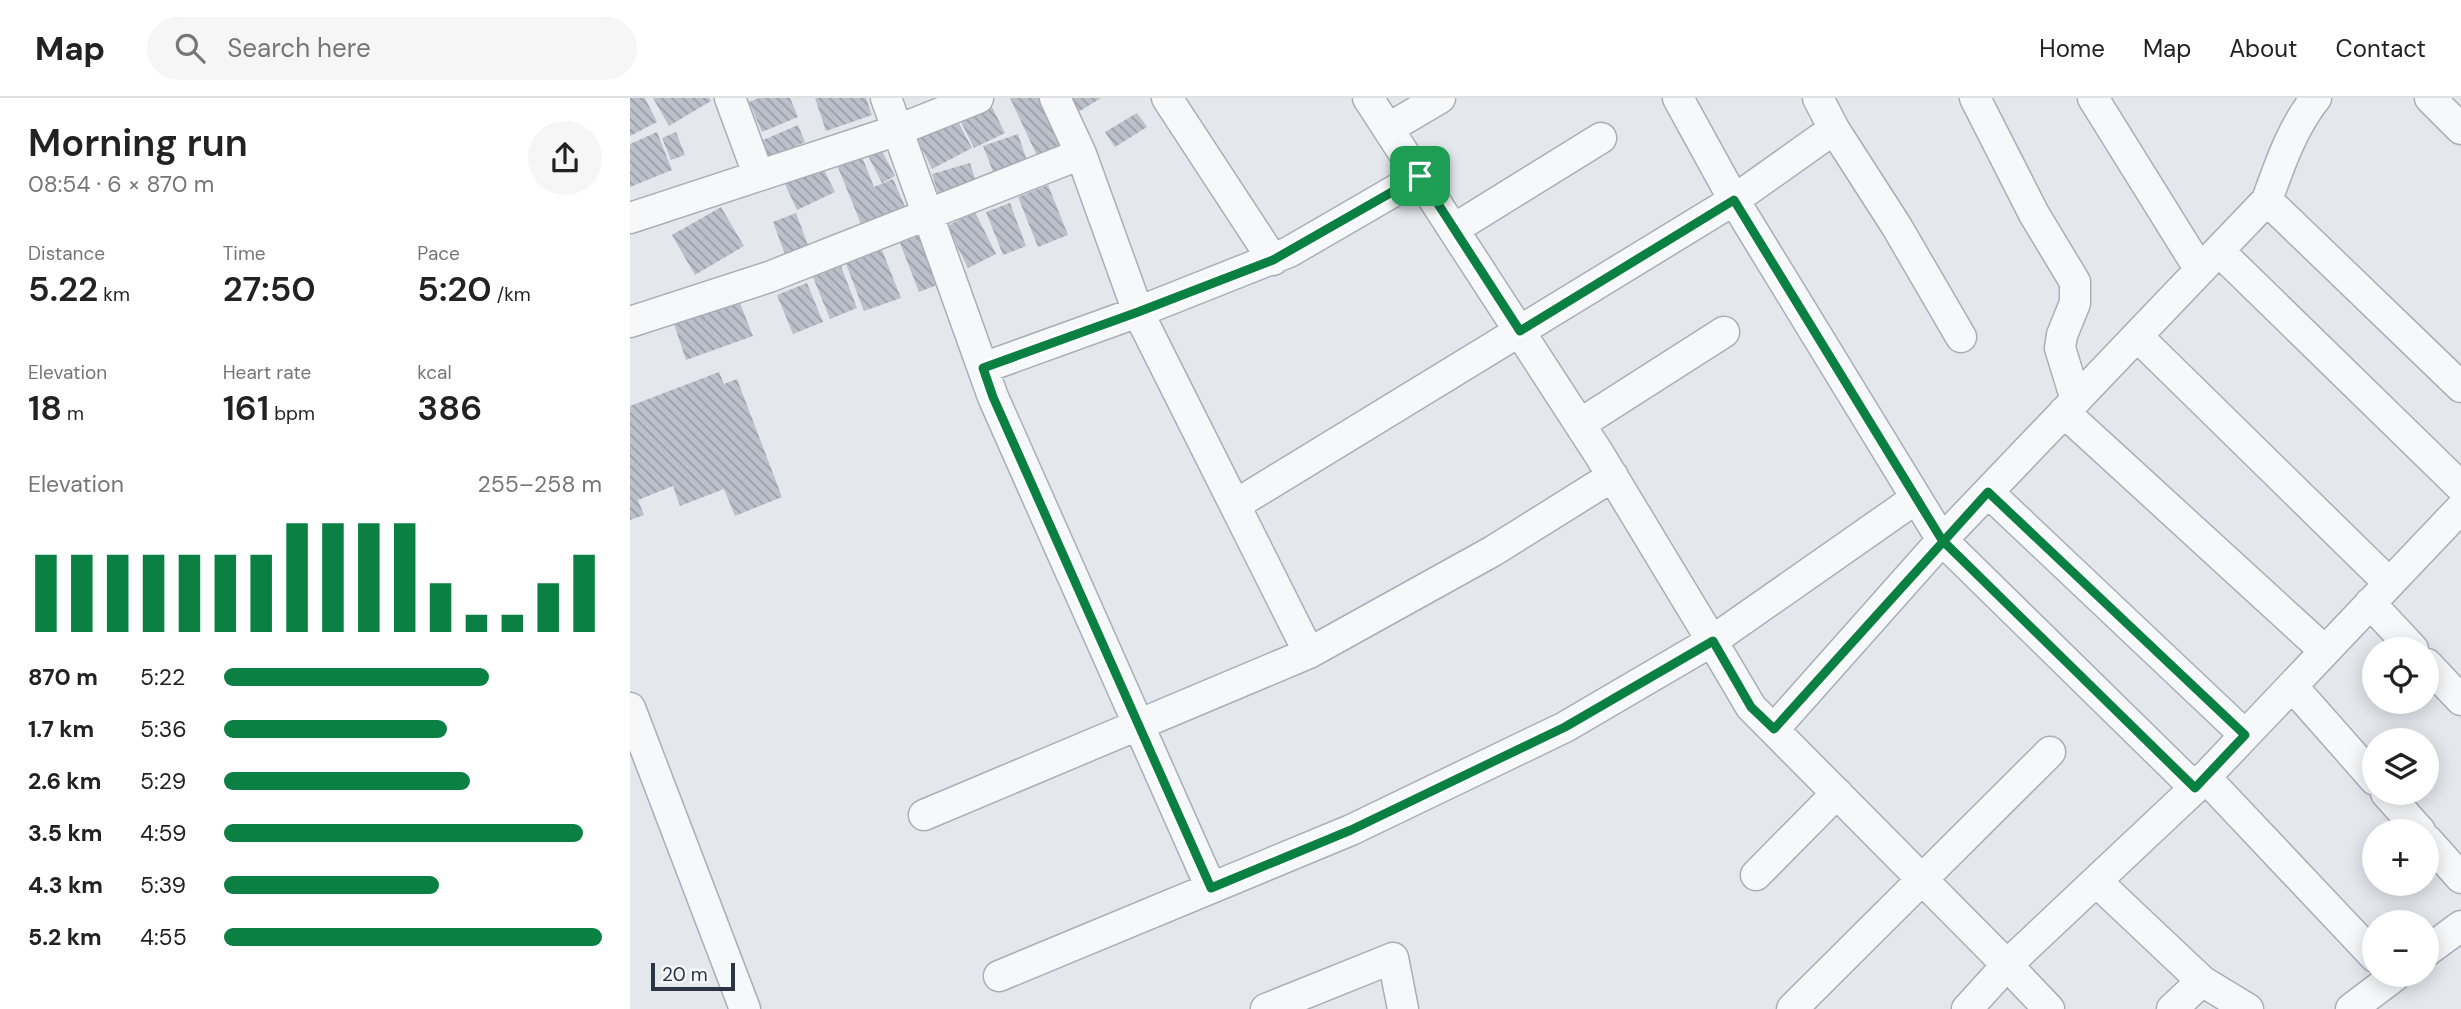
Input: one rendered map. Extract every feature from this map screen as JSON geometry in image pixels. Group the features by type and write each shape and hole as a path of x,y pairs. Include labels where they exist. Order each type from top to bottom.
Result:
{"street":[{"path":"730,98 758,174"},
{"path":"886,98 993,397 1211,888"},
{"path":"630,218 898,130 978,98"},
{"path":"1055,98 1081,154 1138,312 1309,653"},
{"path":"1167,98 1273,260"},
{"path":"1368,98 1580,424 1751,707 2049,1009"},
{"path":"1389,128 1440,98"},
{"path":"1678,98 1734,200 1942,540 2200,783 2362,944"},
{"path":"1818,98 1834,129 1898,227 1961,337"},
{"path":"1975,98 2034,214 2074,282 2074,303 2060,348 2070,406 2325,651"},
{"path":"2093,98 2209,260 2461,487"},
{"path":"1774,729 1942,540 2267,200 2285,151 2303,115 2316,98"},
{"path":"2430,98 2459,122"},
{"path":"1235,505 1734,200 1834,129"},
{"path":"1454,229 1601,138"},
{"path":"630,322 769,277 1081,154"},
{"path":"983,368 1273,260 1420,176"},
{"path":"2267,200 2461,387"},
{"path":"1580,424 1724,332"},
{"path":"2137,336 2379,593 2406,637"},
{"path":"924,815 1309,653 1493,551 1613,477"},
{"path":"1988,492 2245,735"},
{"path":"999,976 1351,830 1565,727 1713,641 1905,506"},
{"path":"1967,1009 2007,965 2200,783 2379,593 2456,523"},
{"path":"2439,676 2461,699"},
{"path":"2292,686 2362,765"},
{"path":"630,708 745,1009"},
{"path":"1792,1009 2050,752"},
{"path":"1756,875 1837,793"},
{"path":"2397,805 2409,819"},
{"path":"2439,853 2461,878"},
{"path":"2096,880 2202,981 2248,1009"},
{"path":"2439,942 2461,926"},
{"path":"1266,1009 1308,1001 1393,958 1403,1009"},
{"path":"2172,1009 2202,981"},
{"path":"2351,1009 2373,987"}],"building":[{"path":"630,98 645,98 657,122 630,136"},
{"path":"653,98 709,98 711,101 669,126"},
{"path":"759,98 790,98 798,117 762,132 749,102"},
{"path":"815,98 866,98 872,115 826,131"},
{"path":"1010,98 1049,98 1071,144 1039,160"},
{"path":"1064,98 1101,98 1075,114"},
{"path":"989,101 1005,133 974,148 958,116"},
{"path":"953,112 972,148 932,169 914,133"},
{"path":"1137,113 1147,127 1115,147 1105,132"},
{"path":"798,125 805,142 763,161 756,143"},
{"path":"657,132 672,170 630,187 630,144"},
{"path":"676,132 685,155 671,160 662,138"},
{"path":"1018,134 1028,164 995,177 983,146"},
{"path":"880,147 895,176 882,183 867,154"},
{"path":"859,149 874,187 893,179 907,211 863,229 835,160"},
{"path":"820,162 835,192 797,210 783,180"},
{"path":"970,163 976,182 938,193 932,174"},
{"path":"1048,185 1068,235 1038,247 1018,197"},
{"path":"1010,203 1026,246 1003,255 986,212"},
{"path":"721,207 744,246 695,275 672,235"},
{"path":"975,212 996,254 968,268 947,226"},
{"path":"796,213 809,248 786,257 773,222"},
{"path":"924,234 942,283 919,292 900,243"},
{"path":"882,250 901,298 864,311 846,264"},
{"path":"841,266 857,308 830,319 813,277"},
{"path":"807,283 823,322 793,334 777,295"},
{"path":"738,298 753,336 686,360 673,321"},
{"path":"719,372 724,384 737,379 782,497 735,516 724,489 680,506 673,486 638,500 644,515 630,520 630,406"}],"route":[{"path":"1420,176 1273,260 983,368 993,397 1211,888 1351,830 1565,727 1713,641 1751,707 1774,729 1942,540 1988,492 2245,735 2195,788 1942,540 1734,200 1520,331 1420,176"}]}
